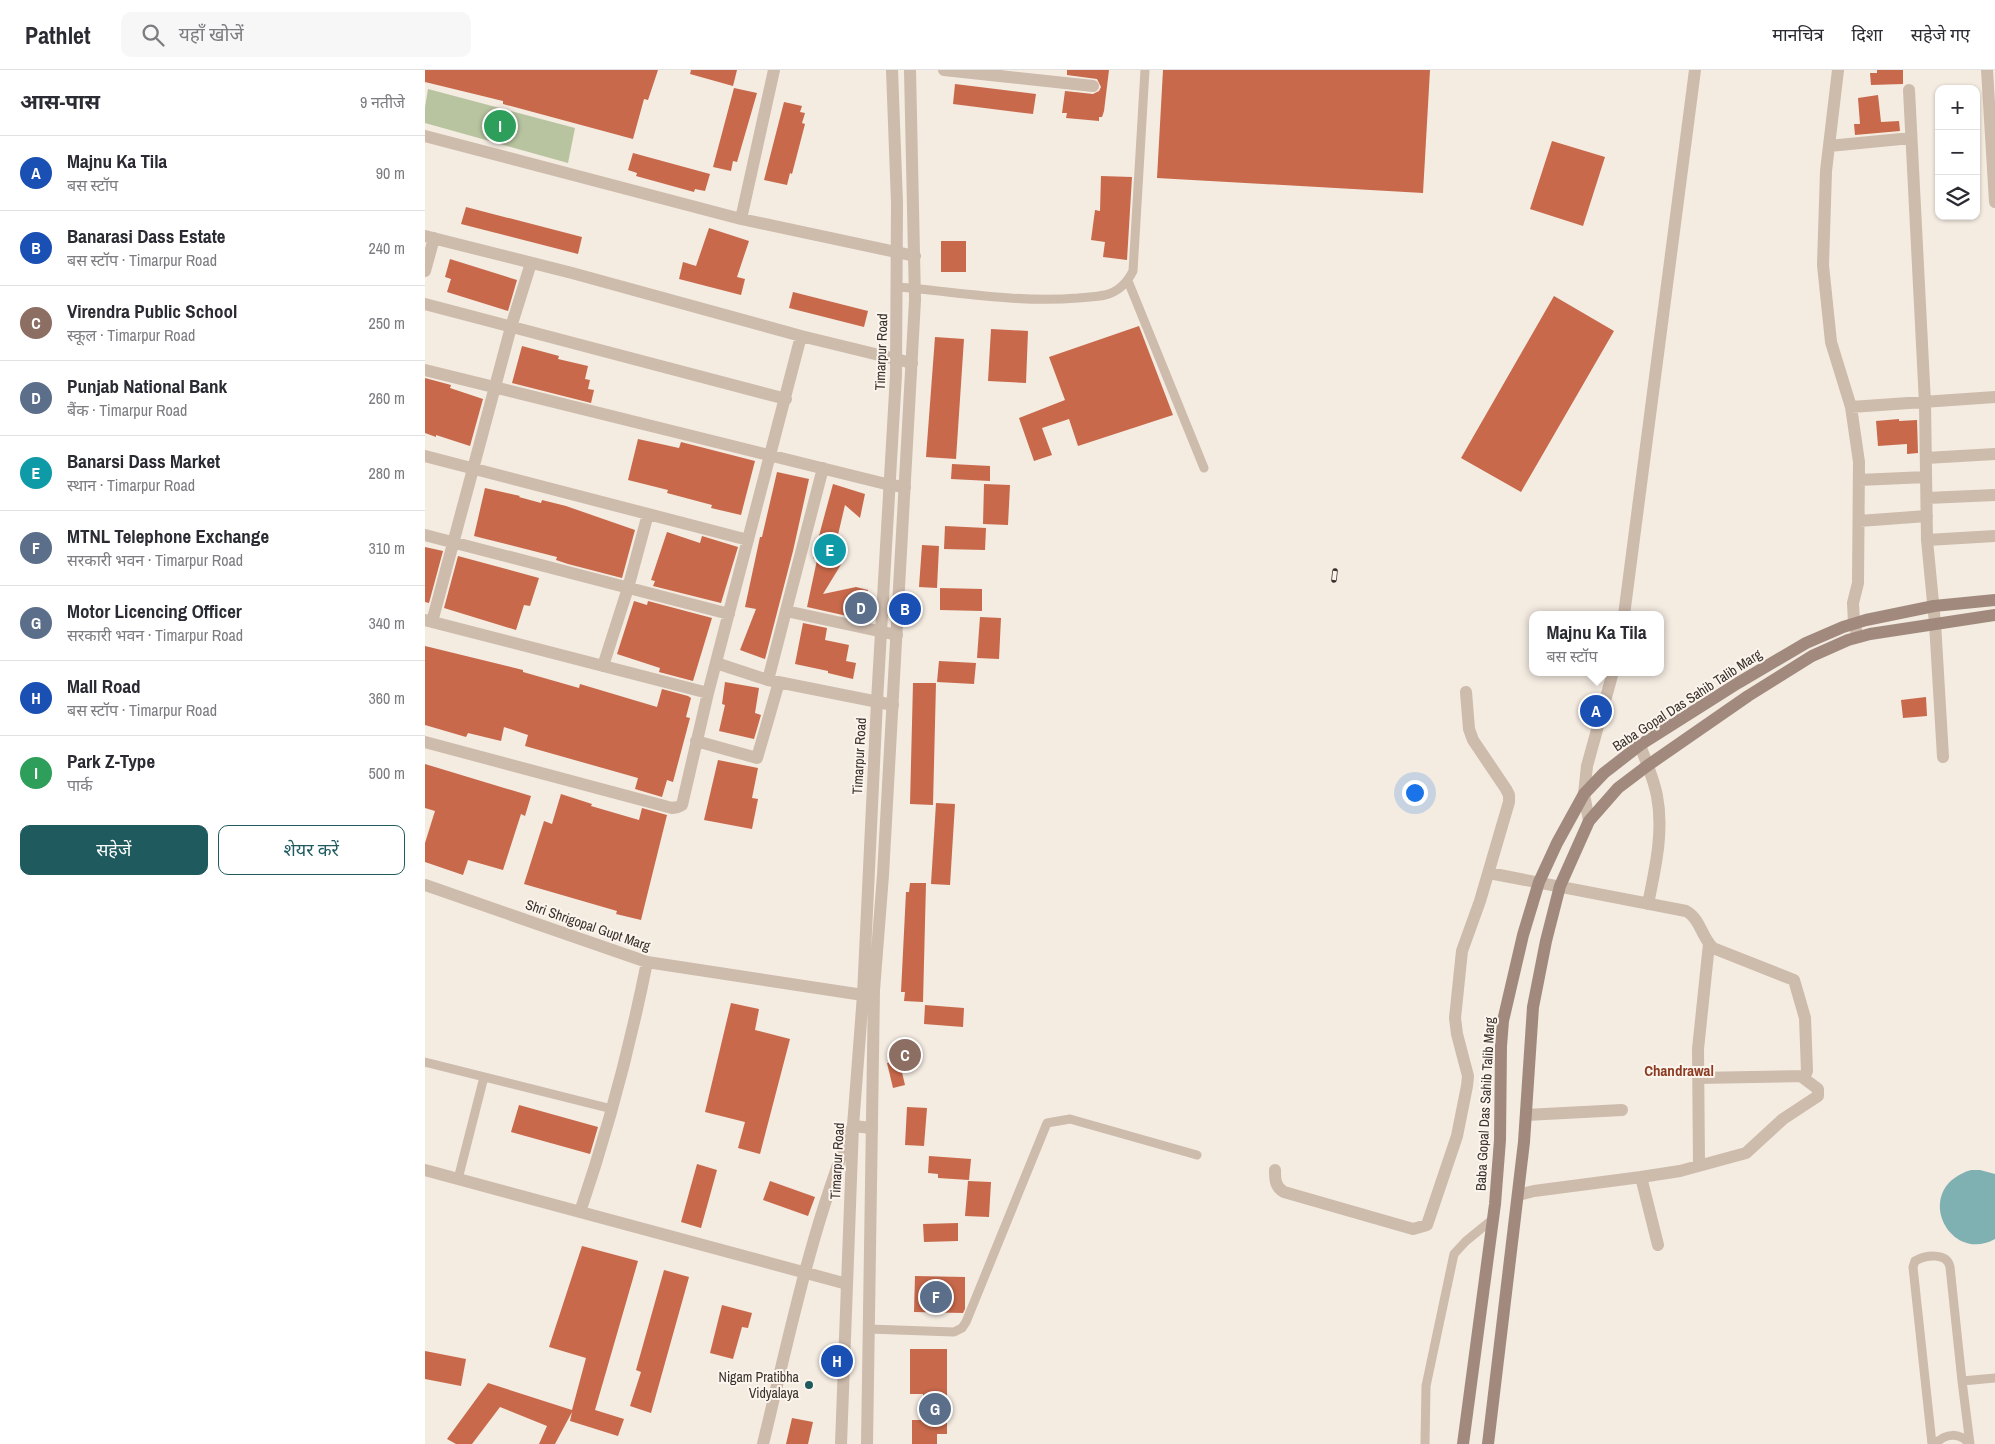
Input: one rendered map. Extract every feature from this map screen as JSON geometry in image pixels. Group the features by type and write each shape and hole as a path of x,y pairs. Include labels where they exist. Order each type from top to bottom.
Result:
{"main road":[{"name":"Baba Gopal Das Sahib Talib Marg","path":"1463,1444 1493,1219 1501,1140 1501,1046 1503,1021 1523,935 1539,882 1557,843 1584,794 1605,773 1640,745 1780,657 1827,634 1854,623 1934,606 1995,600"},
{"path":"1487,1444 1518,1195 1526,1114 1533,1007 1546,941 1560,886 1589,821 1618,788 1647,766 1748,696 1819,653 1858,637 1935,623 1995,615"}],"street":[{"path":"741,219 774,70"},
{"name":"Timarpur Road","path":"867,1444 872,1128 869,996 877,701 890,485 898,287 892,70"},
{"name":"Timarpur Road","path":"841,1444 853,1126 883,875 912,363 915,256 910,70"},
{"path":"944,70 1093,86"},
{"path":"1625,611 1695,70"},
{"path":"1838,70 1826,180 1823,265 1831,342 1851,407 1859,462 1858,583 1853,604 1854,623 1858,637"},
{"path":"1987,70 1993,140 1995,202"},
{"path":"1909,90 1925,403 1927,540 1934,606 1943,757"},
{"path":"425,136 741,219 915,256"},
{"path":"1829,146 1911,138"},
{"path":"425,271 429,237 801,336 912,363"},
{"path":"531,263 511,327 453,542 428,621 708,693"},
{"path":"425,304 786,399"},
{"path":"425,742 672,808 678,807 681,804 801,336"},
{"path":"425,370 890,485 905,487"},
{"path":"1851,407 1925,403 1995,396"},
{"path":"1926,458 1995,454"},
{"path":"425,456 749,540"},
{"path":"696,742 757,758 774,681 786,611 823,468"},
{"path":"1859,480 1926,477"},
{"path":"1927,498 1995,495"},
{"path":"603,666 629,588 648,514"},
{"path":"1859,521 1927,516"},
{"path":"425,535 729,614"},
{"path":"1927,540 1995,536"},
{"path":"786,611 897,635"},
{"path":"716,663 774,681 893,705"},
{"path":"1589,821 1584,794 1587,766 1612,676"},
{"path":"1275,1170 1276,1183 1283,1192 1413,1229 1427,1225 1457,1136 1467,1086 1468,1076 1457,1034 1455,1018 1462,951 1489,873 1509,795 1473,740 1469,729 1466,692"},
{"path":"1640,745 1657,796 1656,860 1648,904"},
{"path":"1489,873 1689,912 1693,915 1709,944 1719,952 1794,980 1805,1018 1807,1071 1805,1076 1698,1078"},
{"name":"Shri Shrigopal Gupt Marg","path":"425,885 647,962 869,996"},
{"path":"1699,1165 1699,1043 1709,944"},
{"path":"580,1212 612,1109 635,1019 647,962"},
{"path":"1518,1195 1680,1171 1746,1152 1783,1120 1815,1099 1819,1092 1802,1077"},
{"path":"1526,1114 1621,1110"},
{"path":"763,1444 805,1273 830,1185 853,1126 872,1128"},
{"path":"425,1170 847,1284"},
{"path":"1641,1178 1658,1244"}],"lane":[{"path":"898,287 987,297 1056,300 1106,295 1119,289 1128,281 1133,272 1145,70"},
{"path":"1128,281 1204,468"},
{"path":"425,1062 612,1109"},
{"path":"457,1179 484,1077"},
{"path":"869,1329 954,1332 962,1328 1047,1124 1070,1119 1197,1156"},
{"path":"1425,1444 1426,1386 1454,1254 1466,1241 1493,1219"},
{"path":"1931,1257 1945,1258 1949,1261 1961,1380 1970,1444 1965,1439 1949,1435 1933,1444 1913,1267 1915,1261 1919,1259 1931,1257"},
{"path":"1961,1380 1995,1378"}],"green space":[{"path":"428,89 575,128 568,163 425,123"}],"water":[{"path":"1971,1170 1995,1174 1995,1239 1978,1244 1963,1242 1951,1233 1943,1221 1940,1207 1943,1192 1953,1179"}],"building":[{"path":"425,70 658,70 648,100 644,99 633,139 503,104 503,101 425,82"},
{"path":"691,70 737,70 733,86 690,74"},
{"path":"1067,70 1109,70 1104,111 1102,117 1099,117 1099,121 1066,118 1067,113 1062,113 1065,91 1093,94 1099,91 1101,87 1097,79 1067,75"},
{"path":"1163,70 1430,70 1423,193 1157,178"},
{"path":"1877,70 1903,70 1903,84 1871,85 1870,73 1877,73"},
{"path":"955,84 1036,94 1033,114 953,104"},
{"path":"734,88 757,93 737,162 733,161 731,171 713,167"},
{"path":"1878,95 1881,122 1899,121 1900,131 1855,135 1854,124 1860,124 1858,98"},
{"path":"784,102 802,106 800,112 805,113 802,123 805,124 792,174 790,173 787,185 764,180"},
{"path":"1552,141 1605,157 1583,226 1530,209"},
{"path":"633,153 710,174 705,191 695,189 694,192 636,176 637,173 628,170"},
{"path":"1101,176 1132,177 1127,260 1103,257 1105,242 1091,240 1095,210 1100,211"},
{"path":"466,207 582,237 578,254 461,224"},
{"path":"709,228 749,241 737,277 745,279 741,295 679,279 683,262 696,266"},
{"path":"941,241 966,241 966,272 941,272"},
{"path":"450,259 517,280 508,311 447,292 451,279 445,277"},
{"path":"793,292 868,311 864,327 789,308"},
{"path":"1554,296 1614,331 1521,492 1461,458"},
{"path":"1139,326 1173,415 1078,446 1069,419 1042,428 1052,455 1034,461 1019,418 1065,400 1049,357"},
{"path":"991,329 1028,331 1026,383 988,381"},
{"path":"935,337 964,339 956,459 926,457"},
{"path":"522,346 559,356 558,359 588,366 585,379 590,380 588,389 594,390 591,403 512,383"},
{"path":"425,378 451,385 450,388 483,399 470,446 425,433"},
{"path":"1899,419 1899,421 1917,420 1918,453 1907,454 1907,444 1878,446 1876,421"},
{"path":"638,439 679,448 681,442 755,461 741,515 711,508 712,505 667,493 668,490 628,480"},
{"path":"952,464 990,466 990,481 951,479"},
{"path":"777,472 809,479 793,551 765,659 740,650 756,609 745,607 760,537 762,537"},
{"path":"833,484 865,494 860,518 845,505 837,539 845,542 845,558 823,594 856,587 868,590 865,620 807,607 817,560 813,558"},
{"path":"984,484 1010,485 1008,525 983,524"},
{"path":"485,488 541,503 542,500 566,506 635,530 622,578 568,564 556,560 557,557 474,536"},
{"path":"945,526 986,528 985,550 944,549"},
{"path":"667,532 700,543 702,536 738,547 721,603 653,586 655,581 651,580"},
{"path":"922,545 939,546 937,588 919,587"},
{"path":"425,547 443,551 429,603 425,602"},
{"path":"458,556 539,578 530,606 524,605 516,630 444,608"},
{"path":"940,588 982,589 982,611 940,610"},
{"path":"634,601 647,605 648,601 712,618 693,681 659,672 660,668 617,654"},
{"path":"980,617 1001,618 999,659 977,658"},
{"path":"803,623 827,628 825,640 849,645 846,661 856,663 853,679 795,664"},
{"path":"425,646 523,670 523,672 579,688 580,684 657,707 662,689 688,696 691,698 686,717 690,718 673,782 667,780 662,797 635,789 638,778 525,746 528,735 504,727 501,741 468,733 466,737 425,725"},
{"path":"939,661 976,663 974,684 937,682"},
{"path":"725,682 759,688 755,713 761,715 754,739 719,731 725,705 722,704"},
{"path":"913,683 936,683 933,805 910,804"},
{"path":"1926,697 1927,716 1903,718 1901,700"},
{"path":"718,760 758,768 752,798 758,799 752,829 704,820"},
{"path":"425,764 531,796 525,816 521,814 503,870 468,860 463,875 425,862 425,843 435,811 425,808"},
{"path":"561,794 592,804 591,806 639,820 642,808 667,815 641,920 616,914 617,911 524,884 544,821 552,824"},
{"path":"936,803 955,804 950,885 931,884"},
{"path":"910,883 926,883 923,1002 904,1001 905,992 901,992 906,892 909,892"},
{"path":"731,1003 759,1009 755,1030 790,1039 760,1154 738,1148 745,1122 705,1112"},
{"path":"925,1005 964,1008 963,1027 924,1024"},
{"path":"899,1060 905,1085 893,1088 887,1063"},
{"path":"519,1105 598,1127 590,1154 511,1132"},
{"path":"907,1107 927,1108 924,1146 905,1145"},
{"path":"929,1156 971,1159 969,1180 938,1178 938,1174 928,1173"},
{"path":"697,1164 717,1170 701,1228 681,1222"},
{"path":"770,1181 815,1197 808,1216 763,1200"},
{"path":"968,1181 991,1182 989,1217 965,1216"},
{"path":"958,1223 958,1241 924,1242 923,1224"},
{"path":"582,1246 638,1261 595,1410 624,1419 618,1436 570,1421 572,1412 555,1444 539,1444 547,1426 500,1407 472,1444 456,1444 447,1439 488,1383 572,1410 586,1358 549,1347"},
{"path":"664,1270 689,1277 651,1413 630,1406 641,1372 636,1370"},
{"path":"915,1276 965,1277 965,1309 963,1313 914,1312"},
{"path":"722,1305 752,1313 748,1328 742,1327 733,1359 710,1353"},
{"path":"910,1349 947,1349 947,1434 937,1434 937,1444 912,1444 912,1420 923,1420 923,1394 910,1394"},
{"path":"425,1351 466,1359 461,1386 425,1379"},
{"path":"792,1418 813,1422 808,1444 786,1444"}],"railway":[{"path":"1334,580 1335,571"}],"place":[{"name":"Park Z-Type","path":"500,126"},
{"name":"Banarsi Dass Market","path":"830,550"},
{"name":"Punjab National Bank","path":"861,608"},
{"name":"Banarasi Dass Estate","path":"905,609"},
{"name":"Majnu Ka Tila","path":"1596,711"},
{"name":"Virendra Public School","path":"905,1055"},
{"name":"MTNL Telephone Exchange","path":"936,1297"},
{"name":"Mall Road","path":"837,1361"},
{"name":"Nigam Pratibha Vidyalaya","path":"809,1385"},
{"name":"Motor Licencing Officer","path":"935,1409"}],"district":[{"name":"Chandrawal","path":"1679,1071"}]}
